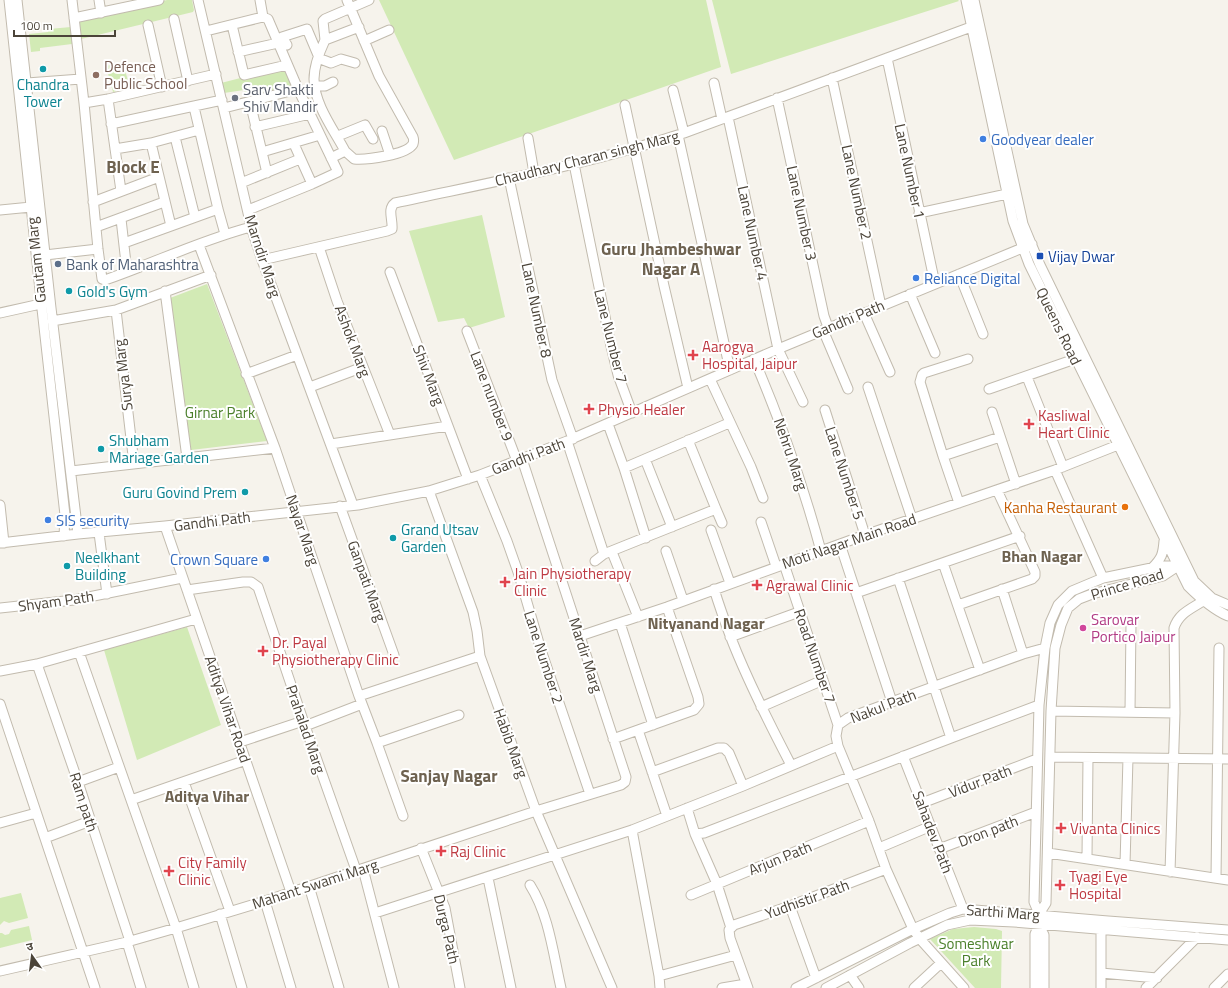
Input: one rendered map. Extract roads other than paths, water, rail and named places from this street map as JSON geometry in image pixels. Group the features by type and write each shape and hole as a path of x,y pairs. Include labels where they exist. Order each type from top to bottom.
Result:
{"street":[{"name":"Gautam Marg","path":"9,0 31,207 46,305 66,520 64,536"},
{"name":"Gautam Marg","path":"17,0 45,255 46,305 52,321 78,534"},
{"path":"72,0 83,77 93,202 102,279 105,280 127,272 225,234 251,227"},
{"path":"99,0 101,13"},
{"path":"74,18 159,0"},
{"name":"Marndir Marg","path":"198,0 251,227 353,505"},
{"path":"260,0 263,17"},
{"path":"349,4 379,76 414,142 412,145 381,158 354,159 345,151 321,107 315,83 318,56 325,40 325,18 349,4 369,0"},
{"name":"Queens Road","path":"966,0 1013,221 1040,265 1182,564 1185,581 1188,586 1204,601 1217,611 1228,616"},
{"name":"Queens Road","path":"974,0 1023,224 1029,264 1164,539 1194,581 1212,598 1228,605"},
{"path":"206,31 263,17 268,19 282,44"},
{"path":"174,19 188,81"},
{"path":"148,25 162,87"},
{"path":"232,25 244,75 287,65"},
{"path":"325,40 359,27"},
{"name":"Chaudhary Charan singh Marg","path":"262,260 392,229 390,210 392,205 396,203 574,164 636,148 681,134 972,27"},
{"path":"248,210 338,172 287,65 282,44 282,37 307,29 318,56 331,63 341,59 355,63"},
{"path":"364,41 389,30"},
{"path":"238,52 282,44"},
{"name":"Lane Number 1","path":"887,58 935,284"},
{"path":"84,103 108,99 216,74"},
{"path":"27,83 83,77"},
{"name":"Lane Number 2","path":"832,78 881,306"},
{"path":"111,124 194,107 250,102 315,83 325,86 333,82"},
{"name":"Lane Number 4","path":"714,83 725,118 778,349 803,402"},
{"path":"673,90 730,370"},
{"name":"Lane Number 3","path":"777,98 826,328 848,389"},
{"path":"108,99 121,191"},
{"path":"250,102 267,173"},
{"path":"625,105 636,148 664,286 688,388"},
{"path":"194,107 225,234"},
{"path":"255,127 310,114"},
{"path":"338,136 365,125 373,139"},
{"path":"115,149 151,143 199,130"},
{"path":"382,131 390,155"},
{"path":"262,152 320,136"},
{"path":"175,137 195,217"},
{"path":"528,138 534,173"},
{"path":"151,143 171,226"},
{"path":"294,144 312,184"},
{"path":"331,158 345,151"},
{"path":"241,183 300,159"},
{"name":"Lane Number 7","path":"574,164 611,346 618,375 632,413"},
{"path":"93,202 159,177"},
{"name":"Lane Number 8","path":"509,178 552,380 570,440 608,553 638,617"},
{"path":"919,212 1007,194"},
{"path":"96,228 164,202"},
{"path":"0,210 31,207"},
{"path":"124,243 218,209"},
{"path":"121,219 127,272"},
{"name":"Nayar Marg","path":"199,244 246,374 275,448 360,700 403,816"},
{"name":"Gandhi Path","path":"2,543 353,505 429,491 480,475 570,440 826,328 1027,245"},
{"name":"Ashok Marg","path":"319,247 337,301 390,435"},
{"path":"45,255 98,249"},
{"name":"Shiv Marg","path":"390,272 468,479"},
{"path":"959,274 983,334"},
{"path":"52,321 116,310 211,275"},
{"path":"165,291 186,458"},
{"path":"910,294 935,353"},
{"path":"0,314 16,314 46,305"},
{"name":"Surya Marg","path":"116,310 134,464"},
{"path":"864,313 890,372"},
{"name":"Lane number 9","path":"467,331 520,460"},
{"path":"246,374 297,355"},
{"name":"Nehru Marg","path":"754,359 774,405 795,463 821,550"},
{"path":"959,502 943,456 920,378 924,373 968,359"},
{"path":"989,389 1075,359"},
{"path":"310,387 363,367"},
{"path":"1027,377 1059,468 1103,578"},
{"path":"710,378 729,423 751,467 763,498"},
{"path":"868,387 912,519"},
{"name":"Lane Number 5","path":"824,410 865,535"},
{"path":"992,412 1016,484"},
{"path":"624,468 729,423"},
{"path":"608,424 624,468 646,538"},
{"path":"331,444 448,426"},
{"path":"943,456 1000,437"},
{"path":"688,440 722,523"},
{"name":"Moti Nagar Main Road","path":"580,636 667,607 821,550 959,502 1016,484 1118,445"},
{"path":"71,471 275,448"},
{"path":"645,459 672,527"},
{"name":"Mardir Marg","path":"520,460 626,777 625,782"},
{"name":"Lane Number 2","path":"480,475 519,575 541,650 590,794"},
{"path":"958,605 1032,579 1035,576 1035,572 1020,536 997,490"},
{"name":"Habib Marg","path":"429,491 473,612 480,656 536,811 612,988"},
{"path":"0,505 2,543"},
{"name":"Ganpati Marg","path":"340,506 394,655"},
{"path":"595,561 608,553 716,509"},
{"name":"Road Number 7","path":"761,522 799,612 838,725"},
{"name":"Aditya Vihar Road","path":"165,526 291,892"},
{"path":"711,530 730,583"},
{"path":"99,533 107,594"},
{"path":"856,593 1020,536"},
{"path":"1151,569 1163,554 1164,539"},
{"path":"840,544 892,702"},
{"path":"666,551 683,600"},
{"path":"943,563 980,670"},
{"name":"Prince Road","path":"1035,988 1035,934 1039,925 1039,914 1034,902 1039,705 1045,648 1050,623 1058,605 1072,591 1103,578 1161,566 1182,564"},
{"name":"Prince Road","path":"1039,914 1046,903 1051,711 1055,648 1061,625 1068,608 1079,599 1092,594 1164,576 1182,564"},
{"path":"1164,576 1174,577 1185,581"},
{"name":"Shyam Path","path":"0,608 74,600 182,578"},
{"path":"898,578 951,738"},
{"name":"Prahalad Marg","path":"187,590 243,582 251,582 258,587 304,723 375,913 394,988"},
{"path":"714,589 730,637 761,707 791,765"},
{"path":"1002,590 1023,654"},
{"path":"1170,872 1175,713 1174,628 1177,620 1182,614 1204,601"},
{"path":"613,739 694,710 699,704 698,697 667,607"},
{"path":"730,637 799,612"},
{"path":"0,671 37,664 196,619"},
{"path":"620,623 653,725"},
{"path":"1130,712 1131,623"},
{"name":"Nakul Path","path":"964,988 920,939 913,929 886,869 869,821 838,746 836,736 838,725 848,718 934,686 1023,654 1045,648"},
{"path":"1216,878 1220,648"},
{"path":"79,652 176,928 194,988"},
{"path":"240,742 304,723 360,700 480,656"},
{"name":"Ram path","path":"37,664 78,782 129,941 141,988"},
{"path":"761,707 823,680"},
{"path":"0,704 95,988"},
{"path":"696,834 704,833 1039,705"},
{"path":"1051,711 1175,713"},
{"path":"377,743 459,715"},
{"path":"638,730 667,816"},
{"path":"375,913 488,878 632,830 744,786 838,746"},
{"path":"652,772 718,748 724,748 729,753 744,786"},
{"name":"Sahadev Path","path":"903,756 963,909"},
{"path":"1050,757 1228,759"},
{"name":"Vidur Path","path":"922,803 1037,758"},
{"path":"1087,858 1088,758"},
{"path":"1125,864 1128,758"},
{"path":"131,800 246,760"},
{"path":"78,782 119,768"},
{"path":"184,782 230,911"},
{"name":"Mahant Swami Marg","path":"0,971 84,952 176,928 360,870 421,848 621,785 625,782"},
{"path":"686,808 717,884 730,929 730,938 747,986 722,988"},
{"path":"0,823 36,812"},
{"name":"Dron path","path":"939,849 1036,812"},
{"path":"45,838 90,821"},
{"name":"Arjun Path","path":"691,895 869,821"},
{"path":"878,848 930,826"},
{"path":"632,830 660,988"},
{"name":"Durga Path","path":"421,848 440,893 449,923 460,988"},
{"path":"1048,853 1228,880"},
{"name":"Yudhistir Path","path":"730,929 734,925 790,906 886,869"},
{"path":"488,878 511,988"},
{"path":"530,885 538,898 545,916 561,988"},
{"path":"309,886 339,988"},
{"path":"265,900 288,987"},
{"path":"790,906 816,978"},
{"name":"Sarthi Marg","path":"796,988 913,929 963,909 1039,914 1108,921 1191,933 1228,930"},
{"path":"220,914 242,988"},
{"path":"826,988 947,925 970,920 1101,929 1191,933 1228,940"},
{"name":"Prince Road","path":"1039,925 1044,934 1044,988"},
{"path":"1101,929 1101,988"},
{"path":"1146,988 1157,978 1191,933"},
{"path":"659,976 736,955"},
{"path":"914,988 941,963"},
{"path":"1101,973 1157,978"},
{"path":"1214,988 1228,974"},
{"path":"850,975 859,988"}],"place":[{"name":"Chandra Tower","path":"43,69"},
{"name":"Defence Public School","path":"96,75"},
{"name":"Sarv Shakti Shiv Mandir","path":"235,98"},
{"name":"Goodyear dealer","path":"983,139"},
{"name":"Vijay Dwar","path":"1040,256"},
{"name":"Bank of Maharashtra","path":"58,264"},
{"name":"Reliance Digital","path":"916,278"},
{"name":"Gold's Gym","path":"69,291"},
{"name":"Aarogya Hospital, Jaipur","path":"693,355"},
{"name":"Physio Healer","path":"589,409"},
{"name":"Kasliwal Heart Clinic","path":"1029,424"},
{"name":"Shubham Mariage Garden","path":"101,449"},
{"name":"Guru Govind Prem","path":"245,492"},
{"name":"Kanha Restaurant","path":"1125,507"},
{"name":"SIS security","path":"48,520"},
{"name":"Grand Utsav Garden","path":"393,538"},
{"name":"Crown Square","path":"266,559"},
{"name":"Neelkhant Building","path":"67,566"},
{"name":"Jain Physiotherapy Clinic","path":"505,582"},
{"name":"Agrawal Clinic","path":"757,585"},
{"name":"Sarovar Portico Jaipur","path":"1083,628"},
{"name":"Dr. Payal Physiotherapy Clinic","path":"263,651"},
{"name":"Vivanta Clinics","path":"1061,828"},
{"name":"Raj Clinic","path":"441,851"},
{"name":"City Family Clinic","path":"169,871"},
{"name":"Tyagi Eye Hospital","path":"1060,885"}],"district":[{"name":"Block E","path":"133,167"},
{"name":"Guru Jhambeshwar Nagar A","path":"671,259"},
{"name":"Bhan Nagar","path":"1042,556"},
{"name":"Nityanand Nagar","path":"706,623"},
{"name":"Sanjay Nagar","path":"449,776"},
{"name":"Aditya Vihar","path":"207,796"}],"park label":[{"name":"Girnar Park","path":"220,412"},
{"name":"Someshwar Park","path":"976,952"}]}
